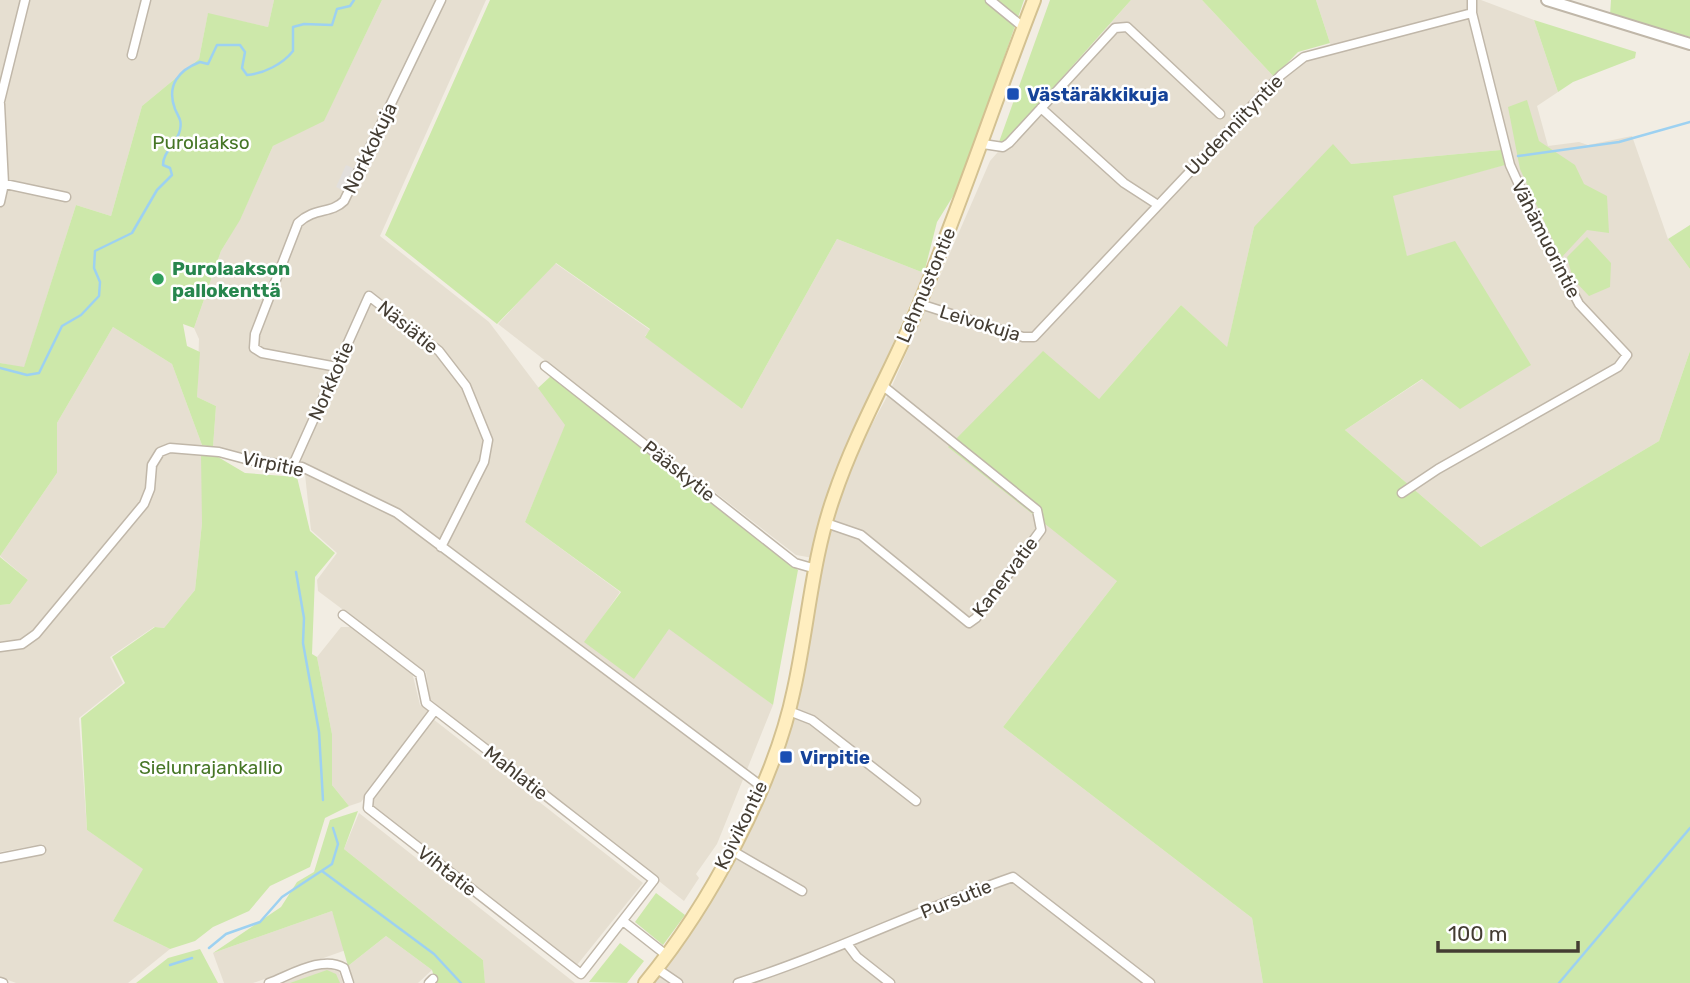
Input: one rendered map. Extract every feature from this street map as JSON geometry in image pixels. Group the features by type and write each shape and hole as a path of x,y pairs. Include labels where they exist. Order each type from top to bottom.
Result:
{"main road":[{"name":"Lehmustontie","path":"816,569 826,523 852,447 920,304 983,144 1034,0"},
{"name":"Koivikontie","path":"645,983 731,850 761,786 789,711 816,569"}],"street":[{"path":"0,202 0,103 25,0"},
{"path":"132,55 146,0"},
{"name":"Norkkokuja","path":"337,367 262,353 254,348 255,334 298,223 309,213 337,208 344,201 442,0"},
{"path":"990,0 1023,27"},
{"path":"1472,0 1472,13"},
{"path":"1547,0 1690,44"},
{"name":"Uudenniityntie","path":"1040,332 1280,75 1304,57 1472,13"},
{"name":"Vähämuorintie","path":"1402,493 1438,469 1618,367 1627,355 1579,304 1510,165 1472,13"},
{"path":"983,144 1003,147 1115,28 1127,27 1220,114"},
{"path":"1041,108 1124,183 1157,205"},
{"path":"2,183 66,197"},
{"name":"Norkkotie","path":"293,465 369,296"},
{"name":"Näsiätie","path":"369,296 439,351 466,386 488,440 484,462 441,547"},
{"name":"Leivokuja","path":"920,304 1023,337 1034,337 1040,332"},
{"name":"Pääskytie","path":"545,366 791,560 816,569"},
{"name":"Kanervatie","path":"826,523 861,535 969,623 976,618 1041,530 1041,519 1037,510 882,385"},
{"name":"Virpitie","path":"0,647 22,644 36,634 144,504 150,489 152,465 160,452 170,448 189,448 293,465 397,513 761,786"},
{"name":"Mahlatie","path":"343,615 420,674 426,704 657,882 613,933"},
{"name":"Vihtatie","path":"435,710 369,797 370,811 581,974 613,933"},
{"path":"789,711 812,720 916,801"},
{"path":"0,858 40,850"},
{"path":"731,850 802,891"},
{"name":"Pursutie","path":"738,983 848,945 967,893 1013,877 1150,983"},
{"path":"622,921 666,954"},
{"path":"848,945 857,957 890,983"},
{"path":"269,983 320,964 334,963 344,968 349,983"},
{"path":"656,968 678,983"}],"shaded area":[{"path":"0,0 274,0 268,27 208,14 199,59 142,106 111,216 76,205 24,368 0,363"},
{"path":"382,0 486,0 380,236 489,322 566,424 525,522 620,592 585,643 669,628 773,705 717,844 696,874 699,878 684,901 430,699 426,672 318,591 317,580 337,553 311,530 304,465 213,447 216,406 197,397 199,339 194,328 221,251 240,219 273,146 324,120"},
{"path":"1131,0 1202,0 1274,77 1305,59 1333,52 1316,0 1481,0 1534,20 1558,92 1537,106 1548,146 1579,142 1588,145 1632,136 1668,239 1690,269 1690,351 1659,441 1481,547 1345,430 1423,379 1407,257 1392,195 1504,165 1501,150 1351,164 1254,227 1227,348 1181,305 1099,399 1117,581 1003,727 1252,918 1263,983 648,983 732,863 791,720 837,489 889,393 990,161"},
{"path":"346,165 360,171 348,193 336,187"},
{"path":"837,239 924,273 829,488 813,558 796,555 498,324 555,263 650,330 645,336 742,409"},
{"path":"113,327 172,364 202,445 202,523 195,590 164,628 154,627 110,657 123,683 79,718 87,830 144,869 113,921 170,949 128,983 16,983 0,977 0,862 45,853 43,844 0,852 0,605 10,604 28,580 0,556 57,473 57,423"},
{"path":"341,627 353,627 412,672 420,705 429,711 361,802 349,806 332,785 332,734 317,657"},
{"path":"433,719 643,883 577,965 369,803"},
{"path":"359,813 575,983 485,983 483,960 344,849"},
{"path":"332,911 346,950 253,983 224,983 213,953"},
{"path":"386,936 432,970 418,983 355,983 348,966"},
{"path":"322,968 332,968 339,972 343,983 281,983"}],"green space":[{"name":"Purolaakso","path":"274,0 382,0 324,121 273,146 240,220 221,251 194,328 183,324 187,346 200,352 197,397 216,406 213,447 202,445 172,364 113,327 57,423 57,473 0,556 0,363 24,367 76,205 111,216 142,106 199,59 208,13 268,27"},
{"path":"490,0 1024,0 960,185 937,222 924,273 837,239 742,409 645,337 650,329 556,263 497,324 385,235"},
{"path":"1050,0 1131,0 1005,142 999,142"},
{"path":"1202,0 1316,0 1330,43 1298,52 1274,77"},
{"path":"1611,0 1690,0 1690,37 1610,15"},
{"path":"1534,20 1636,52 1635,58 1573,82 1558,92"},
{"path":"1527,100 1539,141 1575,165 1584,184 1607,196 1609,233 1587,230 1561,258 1520,169 1508,107"},
{"path":"1333,144 1351,164 1501,150 1505,165 1393,196 1407,256 1455,241 1531,365 1460,409 1422,379 1345,430 1481,547 1659,441 1690,351 1690,983 1263,983 1252,918 1003,727 1117,581 948,447 1043,351 1099,399 1181,305 1227,347 1254,227"},
{"path":"1690,225 1690,269 1668,239"},
{"path":"1587,237 1611,263 1610,287 1589,296 1573,279 1567,257"},
{"path":"551,376 798,570 773,705 669,629 634,679 584,642 621,592 525,522 565,425 538,388"},
{"name":"Sielunrajankallio","path":"201,454 218,457 245,473 297,477 310,531 335,553 315,577 312,654 317,657 332,734 332,785 349,806 325,818 310,867 270,886 249,911 213,927 195,941 170,949 113,921 143,869 87,830 81,718 125,683 112,657 155,627 164,628 195,590 202,523"},
{"path":"0,557 28,580 10,604 0,605"},
{"path":"358,811 344,849 483,960 485,983 436,983 432,970 386,936 348,966 332,911 213,953 281,907 297,882 314,872 330,820"},
{"path":"656,893 685,915 663,945 635,922"},
{"path":"620,943 644,961 627,983 589,982"},
{"path":"200,949 218,983 136,983 168,958"},
{"path":"327,970 336,974 340,983 290,983"}],"waterway":[{"path":"0,368 27,375 39,373 62,326 81,315 99,296 100,282 94,268 95,251 132,233 157,190 172,175 170,168 163,165 165,156 180,130 172,93 180,74 200,62 208,64 217,45 240,45 245,52 242,68 247,75 266,70 284,60 293,51 293,27 304,24 332,25 337,9 350,6 354,0"},
{"path":"1518,156 1619,142 1690,122"},
{"path":"296,572 304,618 303,643 319,732 323,800"},
{"path":"209,948 226,934 260,922 282,897 332,864 338,844 333,828"},
{"path":"1559,983 1690,828"},
{"path":"322,871 434,954 461,983"},
{"path":"170,965 192,958"}],"place":[{"name":"Västäräkkikuja","path":"1013,94"},
{"name":"Purolaakson pallokenttä","path":"158,279"},
{"name":"Virpitie","path":"786,757"}]}
